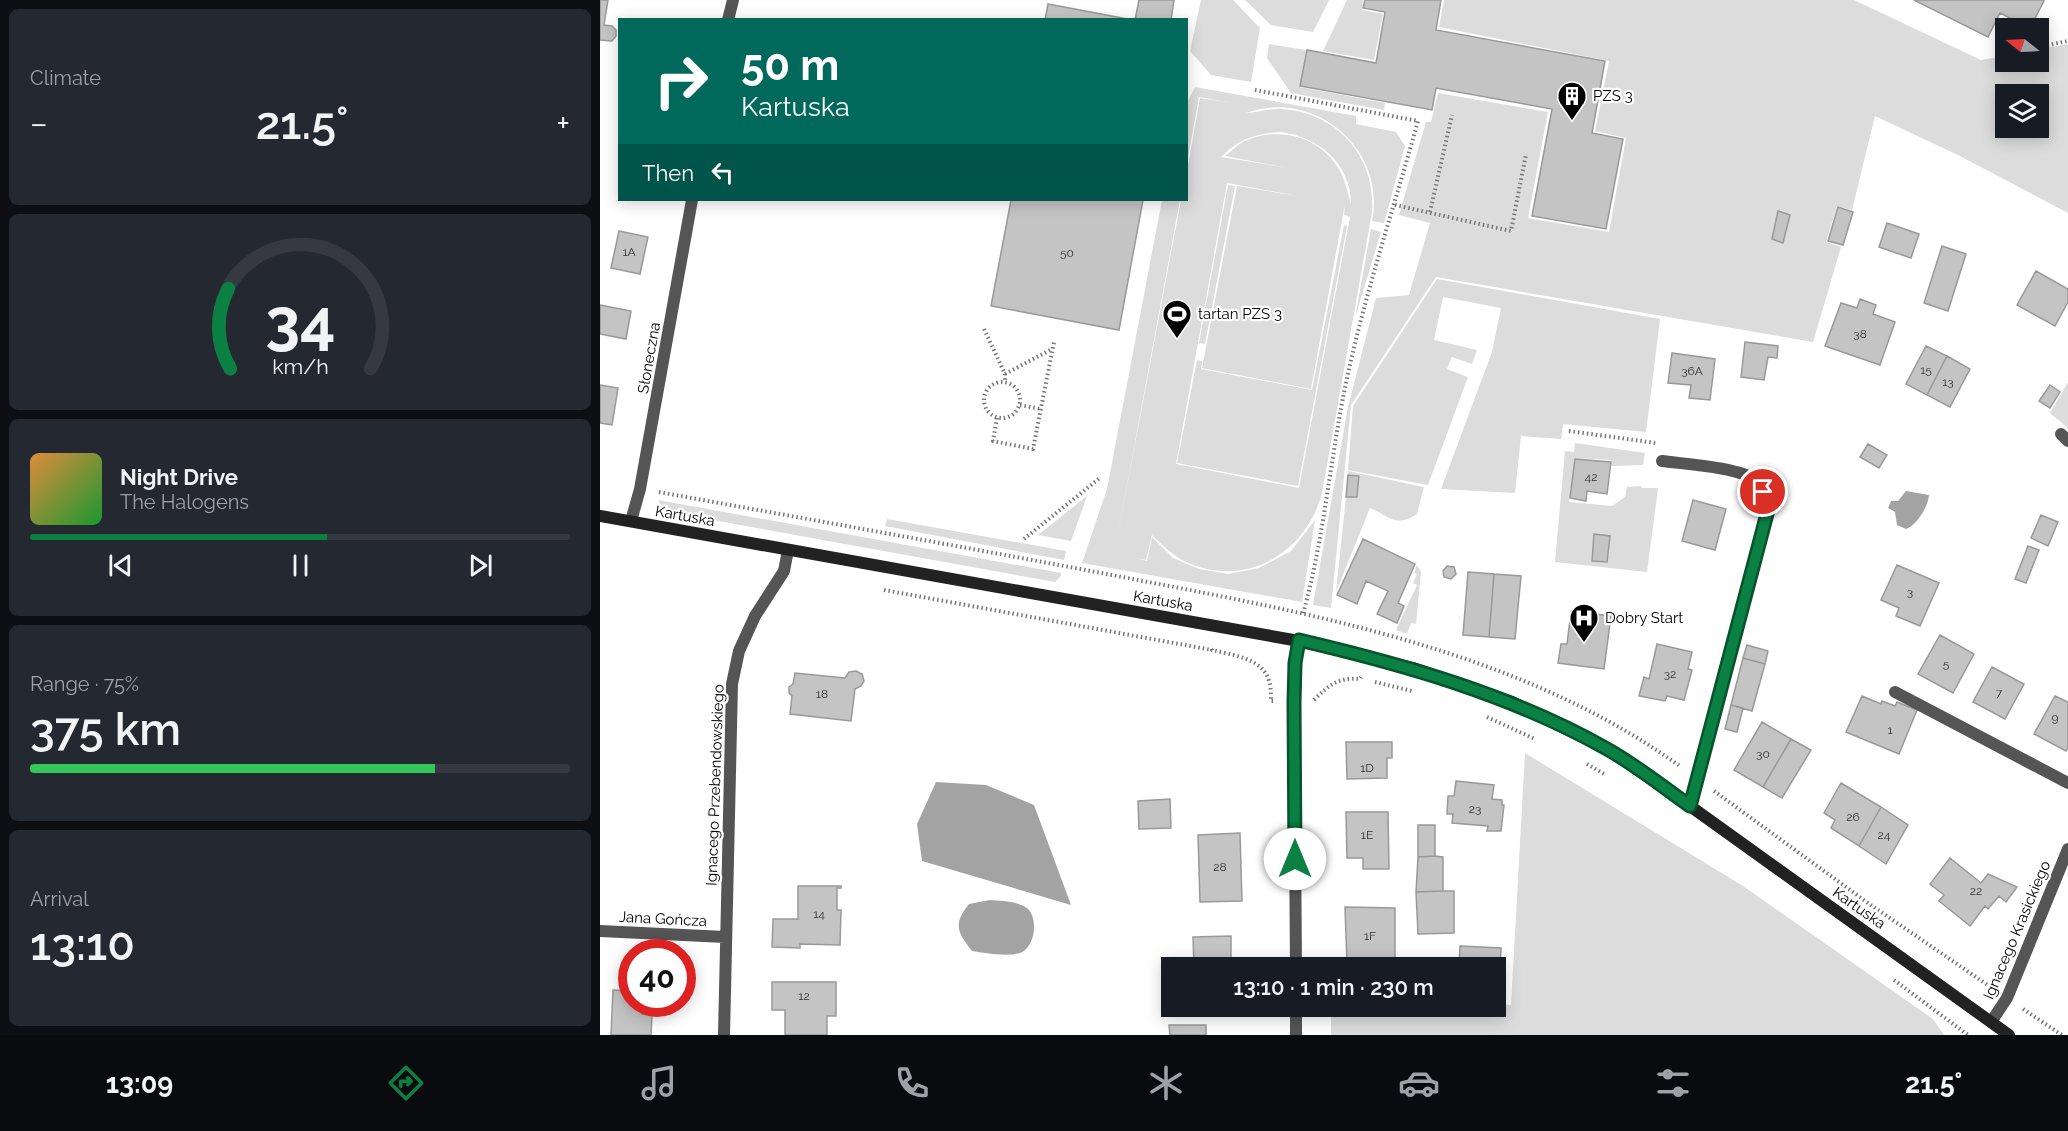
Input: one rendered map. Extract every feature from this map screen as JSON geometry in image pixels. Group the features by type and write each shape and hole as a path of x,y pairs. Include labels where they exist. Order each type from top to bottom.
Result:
{"main road":[{"name":"Kartuska","path":"600,516 1299,640 1413,668 1512,702 1609,750 2009,1035"}],"street":[{"path":"728,18 733,0"},
{"name":"Słoneczna","path":"632,521 640,489 692,201"},
{"path":"1662,460 1741,472 1755,480 1763,492 1768,510 1690,806"},
{"name":"Ignacego Przebendowskiego","path":"724,1035 732,684 739,651 755,616 784,571 788,550"},
{"path":"1296,957 1294,702 1295,663 1299,640"},
{"path":"1895,692 2068,783"},
{"name":"Ignacego Krasickiego","path":"1991,1022 2007,998 2068,849"},
{"name":"Jana Gończa","path":"600,930 725,937"},
{"path":"1296,1017 1296,1035"}],"path":[{"path":"2049,45 2068,41"},
{"path":"1255,90 1419,121 1360,322 1303,614"},
{"path":"1430,212 1452,115"},
{"path":"1395,205 1511,231 1526,154"},
{"path":"984,329 1005,374 1005,382"},
{"path":"997,418 993,441 1033,449 1054,342"},
{"path":"1005,374 1052,349"},
{"path":"1005,382 1014,386 1018,392 1020,405 1012,416 997,418 986,411 984,396 987,388 993,384 1005,382"},
{"path":"1020,405 1041,409"},
{"path":"1569,431 1655,442 1662,460"},
{"path":"1024,539 1101,477"},
{"path":"640,489 1071,567 1270,606 1419,643 1534,686 1613,723 1697,779 1868,903 2062,1035"},
{"path":"877,588 1247,659 1260,667 1269,680 1271,701 1294,702"},
{"path":"1206,624 1212,651"},
{"path":"1360,679 1413,692"},
{"path":"1479,715 1539,740"},
{"path":"1578,759 1608,776"},
{"path":"1892,979 1968,1035"}],"shaded area":[{"path":"1201,0 1233,0 1260,28 1251,82 1211,75 1190,51"},
{"path":"1245,0 1329,0 1313,32 1271,25"},
{"path":"1347,0 1363,0 1362,10 1383,14 1374,60 1323,51"},
{"path":"1444,0 1854,0 1981,60 1995,58 1995,72 2049,72 2049,47 2068,44 2068,213 1958,155 1875,116 1852,210 1837,206 1826,242 1841,247 1813,342 1436,277 1351,405 1331,608 1313,605 1348,407 1376,298 1409,295 1430,223 1399,215 1426,122 1431,122 1438,93 1548,112 1528,218 1609,232 1626,138 1595,131 1609,61 1439,27"},
{"path":"1269,44 1306,50 1300,87 1385,103 1384,110 1291,93 1267,58"},
{"path":"1195,87 1356,116 1356,124 1396,132 1405,146 1384,223 1372,221 1374,195 1368,170 1351,143 1368,173 1372,192 1372,212 1322,493 1314,515 1287,549 1270,561 1250,568 1229,571 1206,569 1179,558 1152,535 1146,560 1135,558 1147,561 1152,537 1173,558 1199,569 1228,574 1259,568 1291,551 1315,520 1302,602 1082,563 1107,489 1162,201 1180,201 1114,555 1181,201 1188,201 1188,165 1200,98 1232,103 1199,97 1188,158 1188,101","holes":["1272,108 1296,109 1320,117 1340,131 1347,138 1336,129 1302,112 1277,109 1246,113","1281,132 1308,140 1319,146 1330,154 1339,165 1350,189 1351,204 1342,175 1329,156 1319,147 1297,137 1272,134 1260,136 1244,141 1225,156 1288,168 1221,157 1241,141 1264,134","1227,183 1298,196 1237,186 1202,368 1311,389 1345,204 1344,215 1350,217 1299,488 1176,464"]},
{"path":"1228,185 1235,186 1205,344 1199,343"},
{"path":"1344,225 1347,226 1298,486 1177,463 1197,360 1202,361 1201,369 1312,390"},
{"path":"1371,229 1381,232 1355,318"},
{"path":"1437,279 1660,319 1646,432 1563,424 1561,439 1521,436 1515,493 1441,489 1492,352 1501,308 1443,297 1434,340 1477,350 1472,364 1452,357 1447,369 1468,377 1428,485 1348,470 1353,406"},
{"path":"2068,382 2068,428 2050,413"},
{"path":"1575,443 1645,453 1643,465 1612,466 1611,460 1575,458 1569,502 1612,506 1625,497 1627,487 1658,488 1647,572 1555,562 1565,451 1574,452"},
{"path":"1348,471 1424,487 1417,514 1410,518 1393,520 1370,508 1336,592 1346,497 1358,497 1360,475 1348,474"},
{"path":"1906,491 1929,495 1927,505 1921,515 1914,524 1906,529 1897,525 1895,512 1888,508 1891,501 1898,501"},
{"path":"1087,496 1071,541 1038,535"},
{"path":"658,500 1061,573 1061,576 1055,582 674,513 661,505"},
{"path":"887,519 1066,551 1064,560 885,526"},
{"path":"1417,565 1421,572 1416,624 1411,623 1407,634 1396,630 1417,585 1413,583 1417,574 1414,573"},
{"path":"1525,753 1743,886 1933,1019 1944,1035 1331,1035 1331,1017 1506,1017 1506,1005 1511,1005"},
{"path":"936,782 986,785 1034,805 1071,905 922,861 917,824"},
{"path":"990,900 1019,904 1031,913 1034,932 1025,950 1009,955 996,954 972,951 967,944 959,928 964,911 969,904"}],"building":[{"path":"600,0 608,0 604,25 612,26 616,30 616,36 612,41 600,40"},
{"path":"1139,0 1174,0 1171,18 1135,18"},
{"name":"PZS 3","path":"1365,0 1441,0 1436,30 1605,61 1592,133 1623,139 1606,229 1532,216 1552,109 1436,88 1432,110 1300,86 1307,50 1376,63 1385,12 1363,8"},
{"path":"1914,0 2044,1 2035,18 2010,18 2000,13 1995,18 1988,37"},
{"path":"1048,4 1122,18 1045,18"},
{"path":"1011,201 1143,201 1119,330 991,306"},
{"path":"1838,207 1853,212 1843,245 1828,241"},
{"path":"1778,211 1790,215 1783,243 1772,239"},
{"path":"1887,223 1919,234 1911,258 1879,247"},
{"path":"619,231 648,237 640,274 611,268"},
{"path":"1942,246 1966,254 1948,311 1924,303"},
{"path":"2036,271 2068,289 2068,302 2055,326 2017,305"},
{"path":"1860,299 1876,305 1873,314 1895,322 1880,365 1825,346 1841,303 1857,308"},
{"path":"600,305 631,311 626,339 600,334"},
{"path":"1745,342 1778,346 1777,358 1768,357 1764,380 1741,377"},
{"path":"1926,346 1947,356 1927,395 1906,384"},
{"path":"1672,353 1715,359 1710,400 1689,398 1691,385 1668,383"},
{"path":"1947,356 1970,369 1950,407 1927,395"},
{"path":"600,385 618,388 612,425 600,423"},
{"path":"2050,385 2060,392 2050,408 2039,401"},
{"path":"1868,444 1887,455 1879,468 1860,457"},
{"path":"1575,459 1611,462 1607,494 1587,491 1586,501 1570,498"},
{"path":"1348,475 1359,476 1357,497 1346,497"},
{"path":"1693,500 1726,509 1715,550 1682,541"},
{"path":"2041,515 2058,522 2048,546 2031,538"},
{"path":"1594,534 1610,536 1607,562 1592,561"},
{"path":"1363,539 1415,564 1398,603 1404,606 1397,623 1377,614 1388,591 1366,581 1357,604 1337,595"},
{"path":"2028,546 2039,550 2026,583 2015,579"},
{"path":"1897,565 1939,583 1920,626 1896,616 1899,608 1881,600"},
{"path":"1447,566 1454,567 1456,574 1451,579 1444,577 1443,571"},
{"path":"1468,572 1494,574 1489,637 1463,635"},
{"path":"1494,574 1521,576 1515,639 1489,637"},
{"path":"1571,611 1611,616 1604,669 1558,663 1561,644 1567,644"},
{"path":"1940,635 1974,654 1953,693 1918,674"},
{"path":"1657,644 1692,652 1688,669 1692,670 1684,700 1667,696 1665,701 1639,696 1644,677 1649,679"},
{"path":"1747,645 1768,651 1765,664 1743,658"},
{"path":"1743,658 1765,664 1752,711 1731,705"},
{"path":"1992,667 2024,684 2005,719 1973,702"},
{"path":"856,671 862,674 864,681 855,689 851,721 790,714 792,696 789,693 789,687 793,684 795,673 845,678 849,672"},
{"path":"1862,696 1881,704 1882,701 1895,706 1897,702 1917,710 1899,754 1846,732"},
{"path":"2055,696 2068,702 2068,748 2066,751 2034,734"},
{"path":"1731,705 1743,708 1737,732 1725,729"},
{"path":"1762,722 1791,739 1763,787 1734,770"},
{"path":"1791,739 1811,750 1782,798 1763,787"},
{"path":"1346,742 1392,742 1392,758 1387,758 1387,778 1347,779"},
{"path":"1456,781 1494,785 1492,799 1502,800 1502,805 1504,805 1501,831 1487,831 1488,826 1452,823 1453,814 1447,814 1448,796 1454,796"},
{"path":"1841,783 1881,807 1859,846 1831,828 1835,820 1824,813"},
{"path":"1170,799 1171,828 1139,829 1138,801"},
{"path":"1881,807 1908,825 1886,864 1859,846"},
{"path":"1346,812 1388,812 1389,869 1363,869 1363,858 1347,858"},
{"path":"1418,825 1435,825 1435,856 1418,857"},
{"path":"1240,833 1242,901 1200,902 1198,835"},
{"path":"1418,857 1443,857 1443,891 1416,892"},
{"path":"1950,858 1981,883 1988,874 2017,887 2006,902 1999,896 1988,909 1985,906 1970,926 1939,901 1944,895 1930,884"},
{"path":"798,886 841,886 837,888 837,910 841,910 840,945 800,944 800,948 772,947 773,919 798,919"},
{"path":"1454,891 1454,933 1418,934 1416,892"},
{"path":"1345,907 1395,908 1395,957 1347,957"},
{"path":"1231,936 1231,957 1194,957 1193,937"},
{"path":"1460,946 1501,948 1501,957 1460,957"},
{"path":"772,982 836,982 836,1016 827,1016 827,1035 785,1035 785,1010 772,1010"},
{"path":"613,990 618,990 618,1017 652,1017 651,1035 611,1035"},
{"path":"1169,1025 1206,1025 1206,1035 1170,1035"}],"place":[{"name":"PZS 3","path":"1572,122"},
{"name":"tartan PZS 3","path":"1177,340"},
{"name":"Dobry Start","path":"1584,644"}],"route":[{"path":"1295,859 1294,702 1295,663 1299,640 1413,668 1512,702 1609,750 1690,806 1768,510 1763,492"}]}
